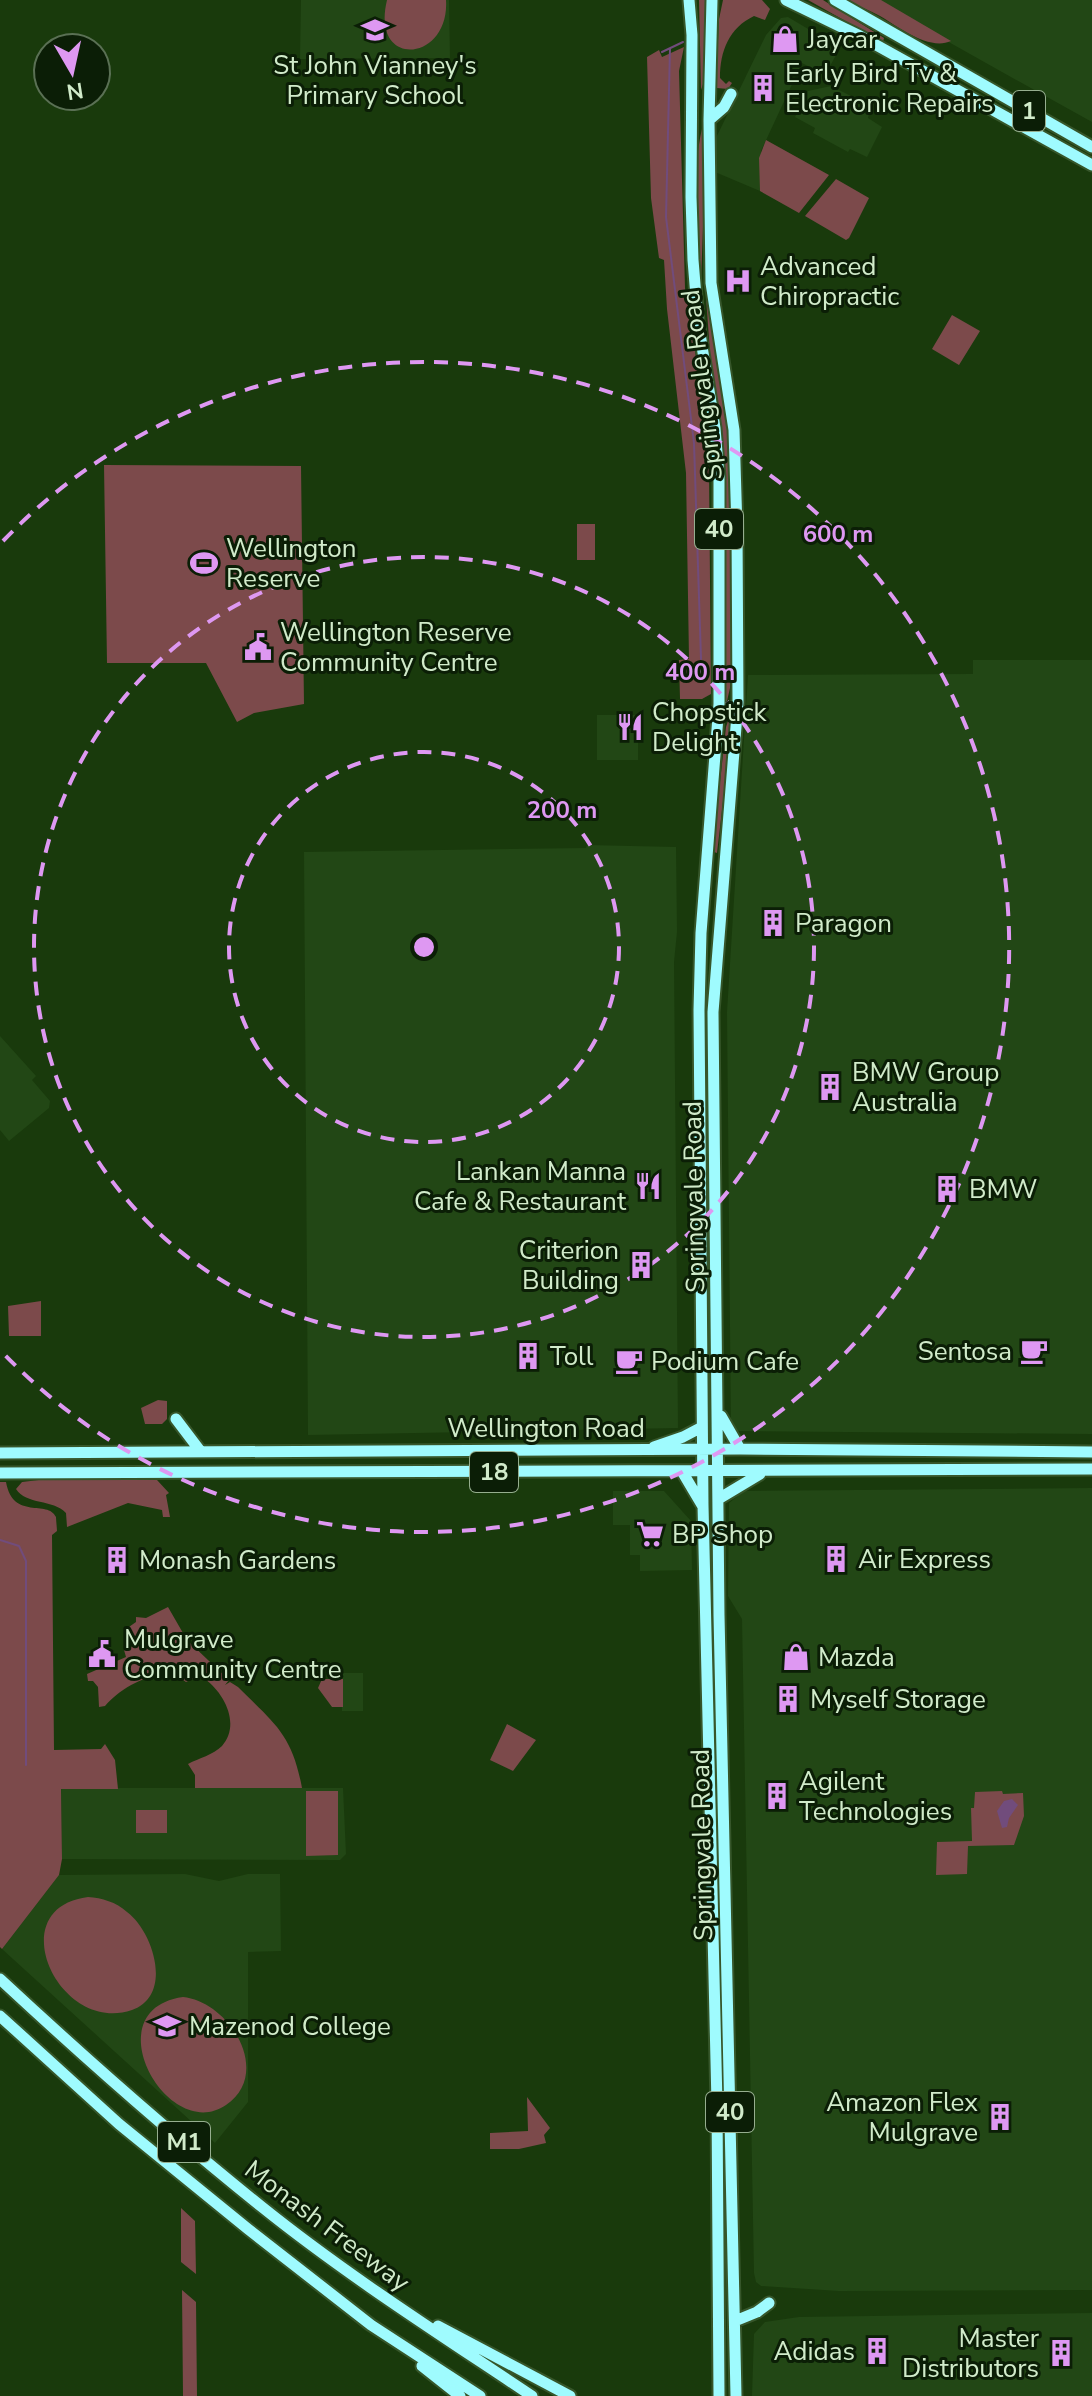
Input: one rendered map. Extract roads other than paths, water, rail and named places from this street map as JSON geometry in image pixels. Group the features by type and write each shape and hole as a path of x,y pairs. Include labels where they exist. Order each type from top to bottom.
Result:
{"highway":[{"name":"Springvale Road","path":"689,0 694,277 719,477 719,704 699,978 702,1472 714,1984 712,2153 719,2396"},
{"name":"Springvale Road","path":"712,0 709,120 712,292 731,410 737,482 739,694 713,1012 719,1615 736,2396"},
{"path":"711,14 718,0"},
{"name":"1","path":"786,0 938,79 1092,165"},
{"path":"799,0 810,10"},
{"name":"1","path":"835,0 1092,147"},
{"path":"938,79 946,65"},
{"path":"709,120 724,107 731,94"},
{"path":"706,869 724,869"},
{"path":"719,1411 740,1449"},
{"path":"176,1419 201,1452"},
{"path":"646,1450 702,1427"},
{"name":"Wellington Road","path":"0,1453 702,1449 1092,1452"},
{"name":"Wellington Road","path":"0,1473 683,1473 1092,1469"},
{"path":"720,1498 764,1472"},
{"path":"683,1473 703,1505"},
{"name":"Monash Freeway","path":"0,1979 93,2065 264,2208 377,2293 532,2396"},
{"path":"714,1984 741,1984"},
{"name":"Monash Freeway","path":"0,2016 119,2124 248,2229 371,2325 480,2396"},
{"path":"712,2153 731,2152"},
{"path":"377,2293 570,2396"},
{"path":"735,2321 769,2303"},
{"path":"371,2325 460,2396"}],"waterway":[{"path":"662,52 683,42"},
{"path":"670,48 666,217 694,443 701,659"},
{"path":"0,1540 19,1546 26,1561 26,1765"}],"place":[{"name":"St John Vianney's Primary School","path":"375,30"},
{"name":"Jaycar","path":"785,39"},
{"name":"Early Bird Tv & Electronic Repairs","path":"763,88"},
{"name":"Advanced Chiropractic","path":"738,281"},
{"name":"Wellington Reserve","path":"204,563"},
{"name":"Wellington Reserve Community Centre","path":"258,647"},
{"name":"Chopstick Delight","path":"630,727"},
{"name":"Paragon","path":"773,923"},
{"name":"BMW Group Australia","path":"830,1087"},
{"name":"Lankan Manna Cafe & Restaurant","path":"648,1186"},
{"name":"BMW","path":"947,1189"},
{"name":"Criterion Building","path":"641,1265"},
{"name":"Sentosa","path":"1034,1351"},
{"name":"Toll","path":"528,1356"},
{"name":"Podium Cafe","path":"629,1361"},
{"name":"BP Shop","path":"650,1534"},
{"name":"Air Express","path":"836,1559"},
{"name":"Monash Gardens","path":"117,1560"},
{"name":"Mulgrave Community Centre","path":"102,1654"},
{"name":"Mazda","path":"796,1657"},
{"name":"Myself Storage","path":"788,1699"},
{"name":"Agilent Technologies","path":"777,1796"},
{"name":"Mazenod College","path":"167,2026"},
{"name":"Amazon Flex Mulgrave","path":"1000,2117"},
{"name":"Adidas","path":"877,2351"},
{"name":"Master Distributors","path":"1061,2353"}]}
